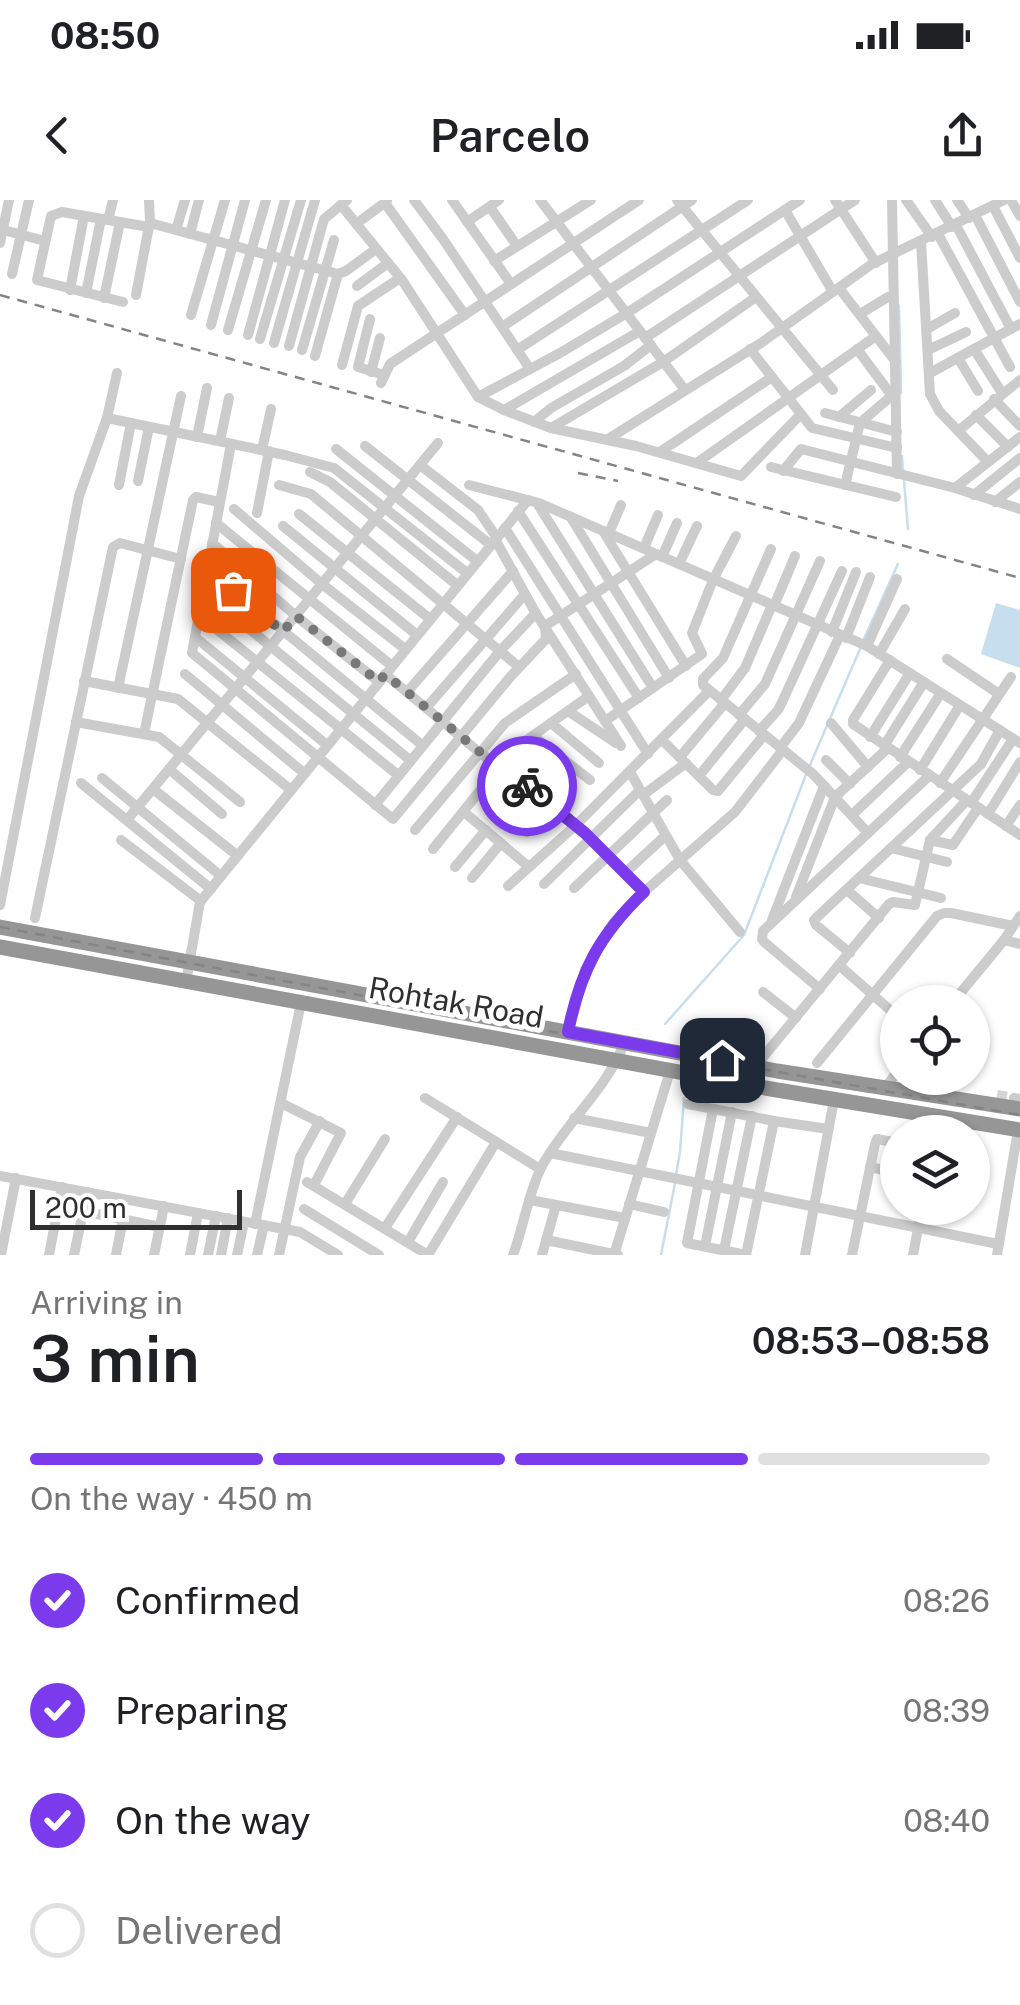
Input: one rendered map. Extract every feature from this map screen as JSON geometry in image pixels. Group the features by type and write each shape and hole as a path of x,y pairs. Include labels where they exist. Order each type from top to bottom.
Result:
{"highway":[{"name":"Rohtak Road","path":"0,927 191,954 754,1066 879,1087 1018,1102"},
{"name":"Rohtak Road","path":"0,947 902,1115"},
{"path":"869,1106 879,1087"},
{"name":"Rohtak Road","path":"990,1128 1019,1130"}],"street":[{"path":"0,244 10,200"},
{"path":"12,274 29,200"},
{"path":"56,200 37,280 122,302"},
{"path":"70,290 78,215 75,200"},
{"path":"86,293 113,200"},
{"path":"136,294 149,225 149,200"},
{"path":"176,230 185,200"},
{"path":"190,234 199,200"},
{"path":"191,316 225,200"},
{"path":"211,324 245,200"},
{"path":"228,330 266,200"},
{"path":"286,200 269,255 254,337 284,259 301,200"},
{"path":"274,343 315,200"},
{"path":"414,200 530,369"},
{"path":"452,200 511,284"},
{"path":"540,200 684,390"},
{"path":"494,261 591,200"},
{"path":"370,318 358,367 382,379 390,364 573,243 623,204 639,200"},
{"path":"517,350 748,200"},
{"path":"478,398 627,314 800,200"},
{"path":"504,410 645,338 800,236 838,205 856,200"},
{"path":"892,200 896,253 894,394 901,475"},
{"path":"906,200 1010,367"},
{"path":"930,373 1016,326 935,200"},
{"path":"957,200 972,216 1020,302"},
{"path":"356,224 386,201 465,315"},
{"path":"288,346 324,218 344,202 356,224 400,278 478,398 551,428 660,452 741,476 801,414"},
{"path":"502,327 684,202 702,230 833,390"},
{"path":"467,222 494,203 517,246"},
{"path":"608,439 750,349 876,262 996,203"},
{"path":"996,203 1020,216"},
{"path":"996,203 1020,258"},
{"path":"838,205 876,262"},
{"path":"785,210 836,290 860,314 896,362"},
{"path":"53,214 62,212 176,230 338,274 376,248"},
{"path":"104,298 109,220"},
{"path":"1,230 46,241"},
{"path":"930,238 930,394 933,403 988,462"},
{"path":"302,350 334,240"},
{"path":"357,286 388,263"},
{"path":"315,356 338,274"},
{"path":"342,365 358,306 400,278"},
{"path":"551,428 663,362 756,297"},
{"path":"860,314 888,297"},
{"path":"927,330 955,312"},
{"path":"928,350 966,332"},
{"path":"698,462 876,336"},
{"path":"372,372 380,338"},
{"path":"534,422 624,366 645,338"},
{"path":"750,349 812,428 897,448"},
{"path":"974,349 998,396 1020,426"},
{"path":"857,350 894,394"},
{"path":"958,358 978,391"},
{"path":"0,905 79,496 107,418 116,373"},
{"path":"660,452 772,376"},
{"path":"958,431 1020,380"},
{"path":"197,436 207,388"},
{"path":"838,416 871,390"},
{"path":"846,485 860,422 894,394"},
{"path":"118,688 181,396"},
{"path":"229,398 220,502 192,653 375,805 395,819 546,639 545,626"},
{"path":"258,513 271,410"},
{"path":"824,413 897,432"},
{"path":"976,414 1008,446"},
{"path":"107,418 334,468 467,574"},
{"path":"120,484 131,423"},
{"path":"138,481 149,427"},
{"path":"812,428 802,449 777,469 896,497"},
{"path":"955,488 1020,437"},
{"path":"127,820 438,443"},
{"path":"365,446 494,541"},
{"path":"336,449 478,561"},
{"path":"802,449 1020,509"},
{"path":"974,494 1020,458"},
{"path":"420,465 478,510 536,614 621,746 568,711"},
{"path":"310,472 330,482 457,586"},
{"path":"995,502 1020,482"},
{"path":"469,485 532,501 606,531 866,646 1015,740"},
{"path":"279,486 311,494 519,668"},
{"path":"144,734 194,498 220,502"},
{"path":"186,982 201,901 494,541 532,501"},
{"path":"532,501 653,688"},
{"path":"606,531 621,505"},
{"path":"234,509 405,649"},
{"path":"518,512 638,698"},
{"path":"300,514 430,620"},
{"path":"644,548 658,515"},
{"path":"569,516 669,678"},
{"path":"216,522 309,600 385,674 576,825 644,892"},
{"path":"545,626 659,555 677,523"},
{"path":"284,526 417,635"},
{"path":"679,564 697,526"},
{"path":"505,528 648,754"},
{"path":"606,531 686,666"},
{"path":"702,654 692,634 736,536"},
{"path":"212,543 296,616 385,674"},
{"path":"36,918 113,547 120,544 181,559"},
{"path":"772,550 723,658 703,678 703,685 802,765 868,832"},
{"path":"544,884 683,760 745,668 795,556"},
{"path":"699,776 765,684 820,561"},
{"path":"208,568 422,745"},
{"path":"662,740 712,790 718,791 778,710 842,571"},
{"path":"407,692 513,572"},
{"path":"839,635 856,572"},
{"path":"568,1032 585,970 613,923 735,812 800,722 870,577"},
{"path":"866,646 897,579"},
{"path":"204,592 410,760"},
{"path":"426,708 525,594"},
{"path":"905,609 852,722 854,726 1020,835"},
{"path":"199,614 398,776"},
{"path":"375,805 500,651 536,614"},
{"path":"195,637 327,745"},
{"path":"605,721 702,654 708,651 723,658"},
{"path":"947,659 999,694"},
{"path":"870,737 910,673"},
{"path":"185,674 304,773"},
{"path":"414,830 505,722 576,674"},
{"path":"940,783 1010,677"},
{"path":"84,681 178,699 291,790"},
{"path":"794,903 836,797 886,747 924,682"},
{"path":"508,886 576,825 709,691"},
{"path":"852,815 904,759 940,693"},
{"path":"433,849 521,744 589,696"},
{"path":"820,989 764,942 763,931 925,773 960,705"},
{"path":"76,722 160,737 240,802"},
{"path":"551,723 599,763"},
{"path":"831,723 868,767"},
{"path":"930,840 953,845 1020,726"},
{"path":"850,954 814,920 981,764 1000,730"},
{"path":"533,736 590,780"},
{"path":"826,760 850,784"},
{"path":"754,1066 891,902 915,906 930,840 976,806 1020,762"},
{"path":"169,769 222,814"},
{"path":"630,772 680,860 740,932"},
{"path":"102,778 221,876"},
{"path":"81,783 211,888"},
{"path":"771,924 824,786"},
{"path":"154,788 238,856"},
{"path":"574,888 668,800"},
{"path":"527,832 550,805"},
{"path":"1006,826 1020,805"},
{"path":"464,812 530,867"},
{"path":"455,867 486,830"},
{"path":"625,873 665,836"},
{"path":"122,840 201,901"},
{"path":"472,878 501,842"},
{"path":"891,848 947,862"},
{"path":"859,878 941,898"},
{"path":"847,890 880,918"},
{"path":"817,1063 937,916 944,912 1017,921 967,985"},
{"path":"1004,940 1020,944"},
{"path":"840,966 880,1002"},
{"path":"762,992 796,1018"},
{"path":"237,1255 254,1223 301,1003"},
{"path":"512,1255 540,1169 618,1061 624,1043"},
{"path":"546,1240 616,1255 670,1071"},
{"path":"426,1098 540,1169"},
{"path":"805,1255 834,1100"},
{"path":"282,1103 341,1134 310,1183 428,1255 496,1142"},
{"path":"688,1104 828,1128"},
{"path":"713,1109 687,1243 746,1255 774,1120"},
{"path":"705,1246 732,1112"},
{"path":"724,1250 752,1116"},
{"path":"385,1228 457,1118"},
{"path":"574,1118 651,1133"},
{"path":"278,1255 300,1157 320,1122"},
{"path":"550,1153 918,1227 997,1250 1019,1130"},
{"path":"345,1204 385,1139"},
{"path":"852,1255 877,1139 880,1140"},
{"path":"870,1168 880,1170"},
{"path":"0,1176 302,1232 319,1250 338,1255"},
{"path":"1,1255 16,1178"},
{"path":"412,1248 443,1182"},
{"path":"49,1255 62,1187"},
{"path":"74,1255 87,1192"},
{"path":"530,1200 625,1218"},
{"path":"629,1204 664,1212"},
{"path":"542,1255 556,1205"},
{"path":"154,1255 164,1206"},
{"path":"304,1209 379,1255"},
{"path":"83,1211 160,1227"},
{"path":"190,1255 198,1213"},
{"path":"208,1255 222,1217"},
{"path":"222,1217 222,1255"},
{"path":"116,1255 122,1219"},
{"path":"254,1223 257,1255"},
{"path":"913,1255 918,1227"}],"water":[{"path":"996,603 1020,610 1020,668 981,654"}],"waterway":[{"path":"899,306 901,393"},
{"path":"902,456 903,473"},
{"path":"904,481 908,529"},
{"path":"864,639 898,564"},
{"path":"810,765 860,649"},
{"path":"665,1024 744,935 807,772"},
{"path":"676,1175 684,1098"},
{"path":"661,1255 675,1183"}],"tunnel":[{"path":"997,1095 1014,1098"}],"railway":[{"path":"0,295 1020,578"},
{"path":"578,473 618,481"},
{"path":"0,927 1020,1115"}],"way so far":[{"path":"233,590 283,632 296,616 379,682 385,674 527,786"}],"route":[{"path":"527,786 585,833 644,892 613,923 585,970 568,1032 722,1060"}]}
